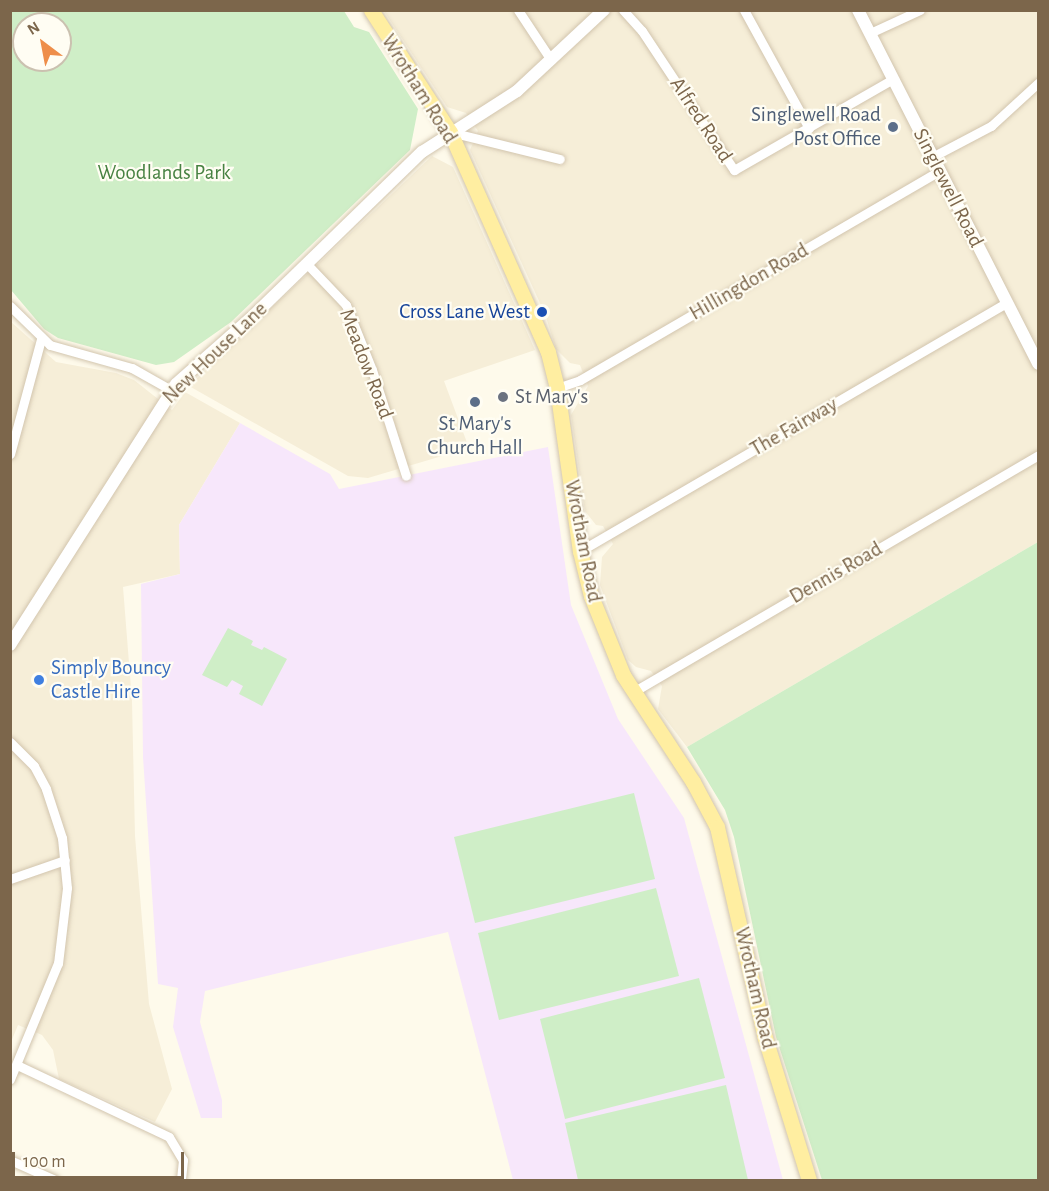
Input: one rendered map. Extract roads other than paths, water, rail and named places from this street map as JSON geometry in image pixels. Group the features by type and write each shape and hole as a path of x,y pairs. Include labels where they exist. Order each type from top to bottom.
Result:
{"main road":[{"name":"Wrotham Road","path":"371,10 450,132 548,352 558,388 580,551 604,633 633,692 693,782 717,827 765,1038 809,1180"}],"street":[{"path":"518,10 551,60"},
{"path":"450,132 516,91 604,10"},
{"name":"Alfred Road","path":"623,10 642,31 734,170 893,79"},
{"path":"744,10 809,128"},
{"name":"Singlewell Road","path":"858,10 1038,364"},
{"path":"870,33 920,10"},
{"path":"932,158 991,126 1038,83"},
{"path":"450,132 560,159"},
{"name":"New House Lane","path":"10,645 171,390 390,180 450,132"},
{"name":"Hillingdon Road","path":"558,388 590,374 939,171"},
{"name":"Meadow Road","path":"306,263 346,305 372,370 406,476"},
{"name":"The Fairway","path":"580,551 1007,302"},
{"path":"10,306 41,339 58,349 132,368 171,390"},
{"path":"10,454 14,426 41,339"},
{"name":"Dennis Road","path":"633,692 1038,455"},
{"path":"10,742 31,762 44,784 65,860 66,907 61,950 50,988 10,1078"},
{"path":"10,879 65,860"},
{"path":"17,1065 169,1137 183,1160 181,1180"},
{"path":"10,1160 55,1180"}],"place":[{"name":"Singlewell Road Post Office","path":"893,127"},
{"name":"Cross Lane West","path":"542,312"},
{"name":"St Mary's","path":"503,397"},
{"name":"St Mary's Church Hall","path":"475,402"},
{"name":"Simply Bouncy Castle Hire","path":"39,680"}],"park label":[{"name":"Woodlands Park","path":"164,173"}]}
